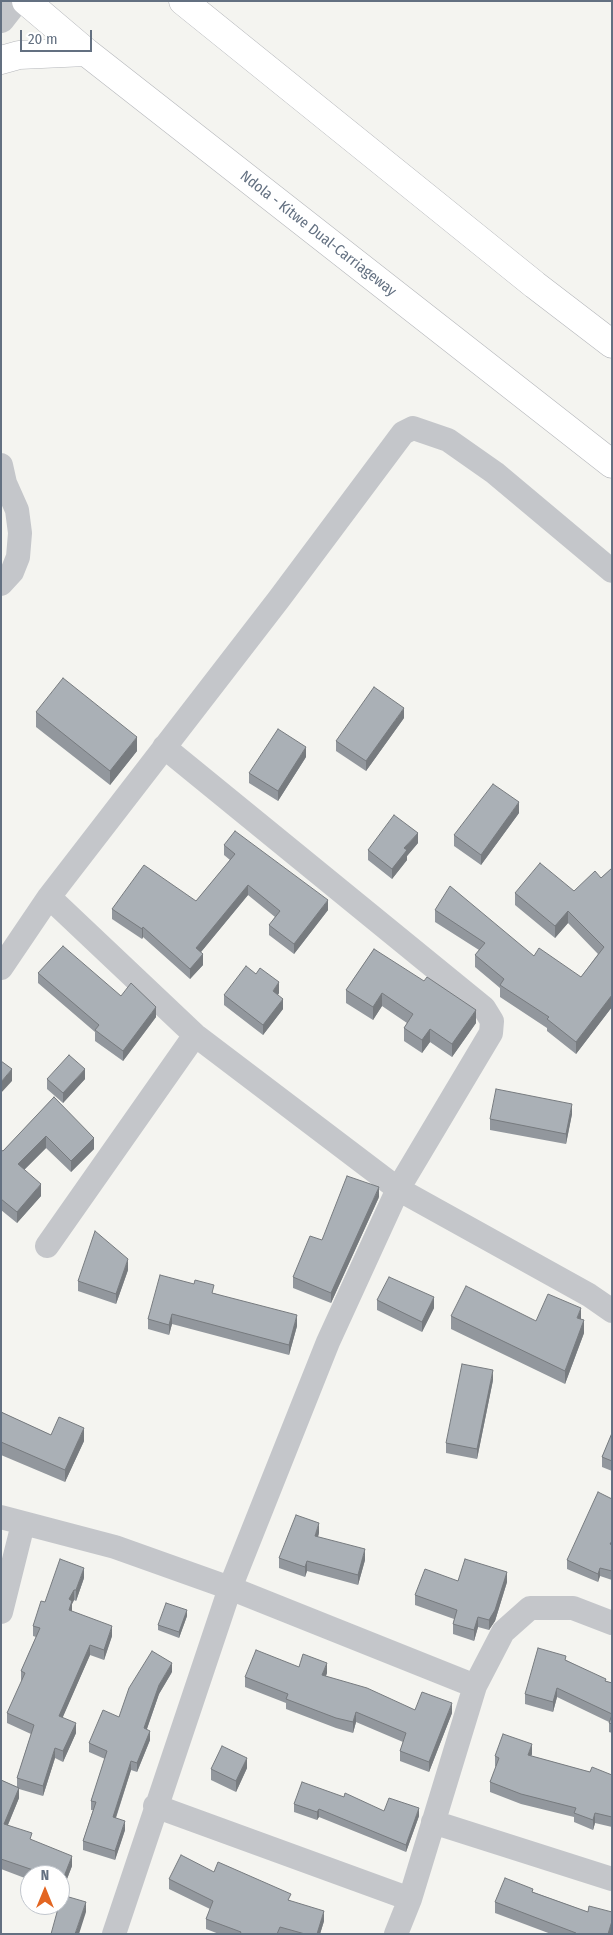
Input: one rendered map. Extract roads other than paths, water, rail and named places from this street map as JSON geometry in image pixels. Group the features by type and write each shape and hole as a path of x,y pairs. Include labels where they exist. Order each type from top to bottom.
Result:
{"highway":[{"name":"Ndola - Kitwe Dual-Carriageway","path":"26,1 86,52 612,464"},
{"path":"183,1 535,285 612,344"},
{"path":"1,60 19,55 86,52"}],"street":[{"path":"1,19 15,1"},
{"path":"1,968 49,897 404,433 413,428 448,440 495,473 612,571"},
{"path":"1,466 5,482 17,510 20,533 18,557 12,572 1,584"},
{"path":"114,1934 155,1806 230,1588 328,1342 398,1189 491,1033 492,1021 484,1008 164,747"},
{"path":"49,897 195,1035 398,1189 589,1295 612,1311"},
{"path":"47,1246 195,1035"},
{"path":"1,1612 12,1520 115,1547 230,1588 475,1686"},
{"path":"396,1934 410,1899 475,1686 502,1632 530,1608 572,1608 612,1623"},
{"path":"155,1806 410,1899"},
{"path":"433,1822 612,1879"}]}
